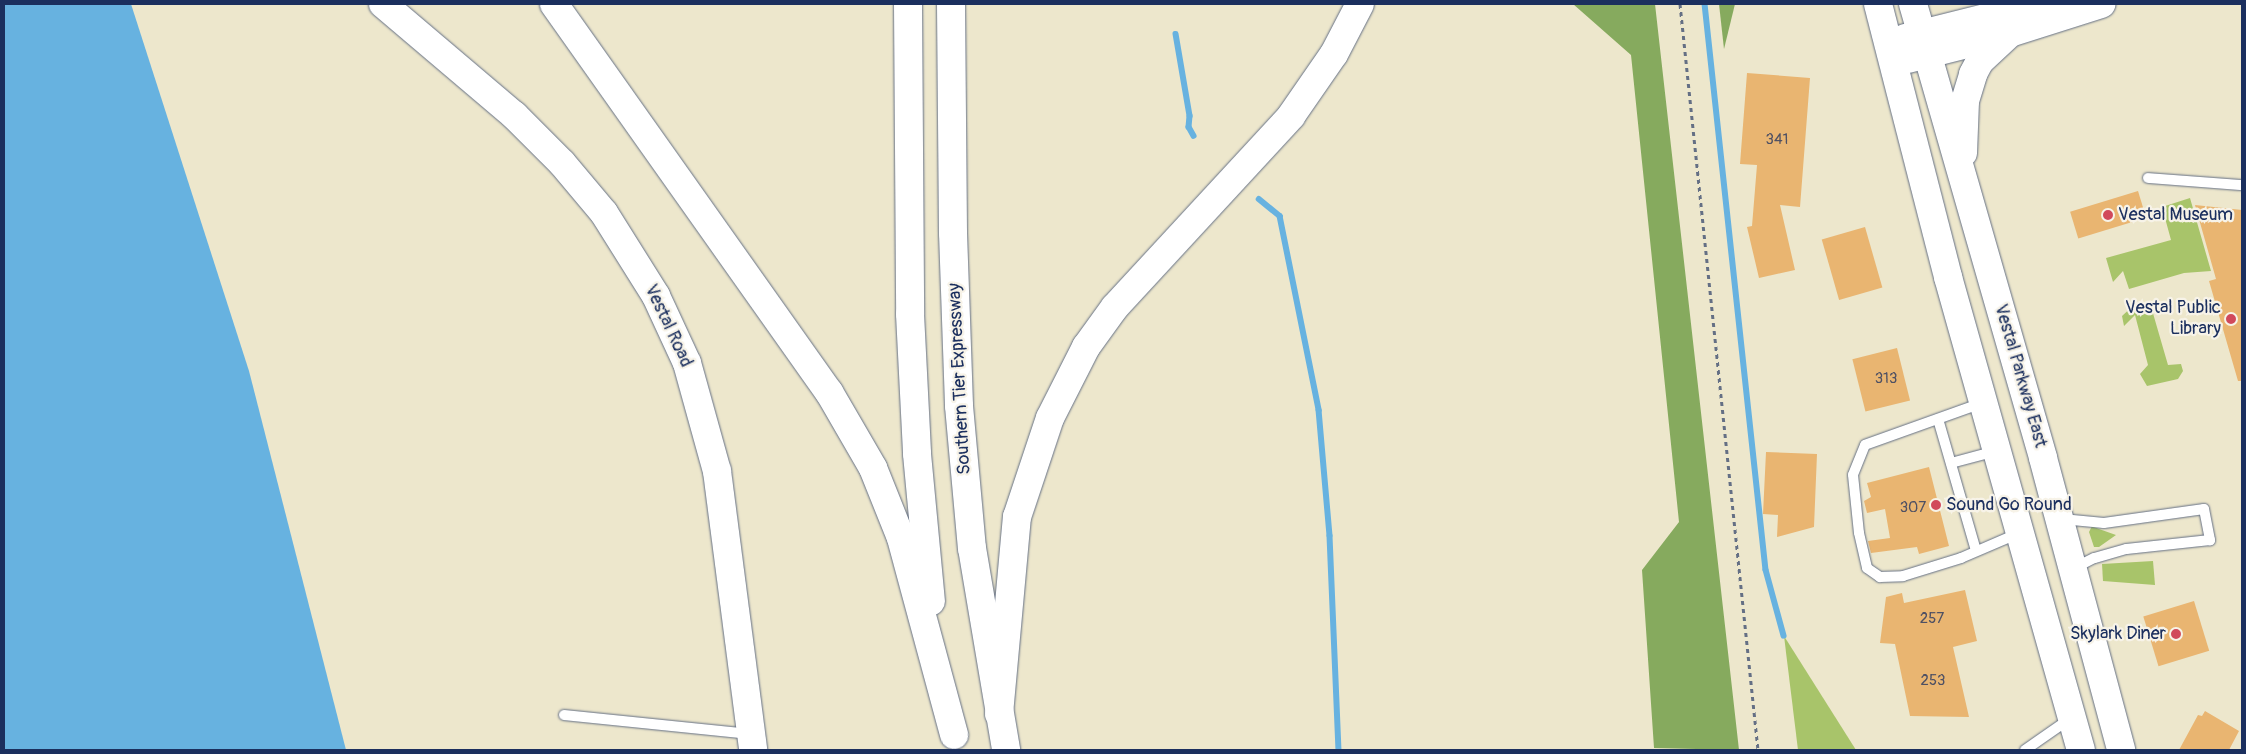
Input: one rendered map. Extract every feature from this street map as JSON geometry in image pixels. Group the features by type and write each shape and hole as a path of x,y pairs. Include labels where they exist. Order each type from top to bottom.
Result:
{"main road":[{"name":"Vestal Road","path":"383,4 514,115 562,163 609,221 656,296 690,373 717,471 752,742"},
{"path":"554,4 829,392 873,468 901,538 955,742"},
{"path":"908,4 910,314 917,454 932,605 955,742"},
{"name":"Southern Tier Expressway","path":"951,4 953,233 959,406 972,548 1006,750"},
{"path":"999,714 1017,518 1050,418 1086,347 1114,308 1291,116 1334,54 1360,4"},
{"path":"1878,4 1997,451 2081,750"},
{"name":"Vestal Parkway East","path":"1913,4 2060,519 2120,750"},
{"path":"1891,52 1924,44 2041,4"},
{"path":"1924,44 2010,34 2101,4"},
{"path":"1962,176 1964,101 1973,74 1980,61 2010,34"}],"lane":[{"path":"2148,178 2242,185"},
{"path":"1984,403 1865,445 1853,475 1859,533 1867,568 1880,577 1903,576 1961,558 2020,532"},
{"path":"1938,419 1976,551"},
{"path":"1951,463 1997,451"},
{"path":"2060,519 2104,523 2204,509 2210,540 2126,549 2094,558 2073,569"},
{"path":"564,715 752,742"},
{"path":"2025,750 2072,717"}],"path":[{"path":"1680,4 1758,750"}],"green space":[{"path":"1573,4 1655,4 1739,750 1654,748 1642,570 1679,522 1631,55"},
{"path":"1719,4 1735,4 1724,49"},
{"path":"2190,198 2211,271 2184,273 2129,289 2123,271 2113,282 2106,258 2171,240 2162,207"},
{"path":"2150,303 2168,365 2181,364 2183,371 2178,379 2147,386 2140,374 2148,365 2135,315 2124,326 2122,316 2135,304"},
{"path":"2092,526 2116,535 2099,547 2094,547 2089,532"},
{"path":"2153,561 2155,585 2103,581 2102,564"},
{"path":"1784,636 1856,750 1798,750"}],"water":[{"path":"4,4 131,4 249,371 346,750 4,750"}],"building":[{"path":"1747,73 1810,78 1800,207 1780,205 1795,270 1759,278 1747,227 1752,226 1757,165 1740,164"},
{"name":"Vestal Museum","path":"2138,191 2146,218 2078,239 2070,212"},
{"name":"Vestal Public Library","path":"2195,205 2242,210 2242,381 2238,381 2209,281 2216,279"},
{"path":"1865,227 1882,288 1839,300 1822,239"},
{"path":"1897,348 1910,400 1865,412 1852,359"},
{"path":"1766,452 1817,454 1814,527 1777,537 1778,515 1763,514"},
{"path":"1929,467 1949,546 1919,554 1917,547 1871,553 1868,541 1890,538 1885,509 1867,513 1864,501 1871,497 1867,483"},
{"path":"1965,590 1977,641 1953,647 1969,717 1910,716 1895,644 1880,643 1886,597 1902,593 1904,603"},
{"name":"Skylark Diner","path":"2194,601 2209,651 2159,666 2143,616"},
{"path":"2205,711 2239,731 2229,750 2179,750 2198,715 2202,716"}],"waterway":[{"path":"1705,4 1766,570 1784,636"},
{"path":"1176,34 1190,116 1189,127 1194,136"},
{"path":"1259,199 1280,216 1319,410 1330,536 1339,750"}],"place":[{"name":"Vestal Museum","path":"2108,215"},
{"name":"Vestal Public Library","path":"2231,319"},
{"name":"Sound Go Round","path":"1936,505"},
{"name":"Skylark Diner","path":"2176,634"}]}
